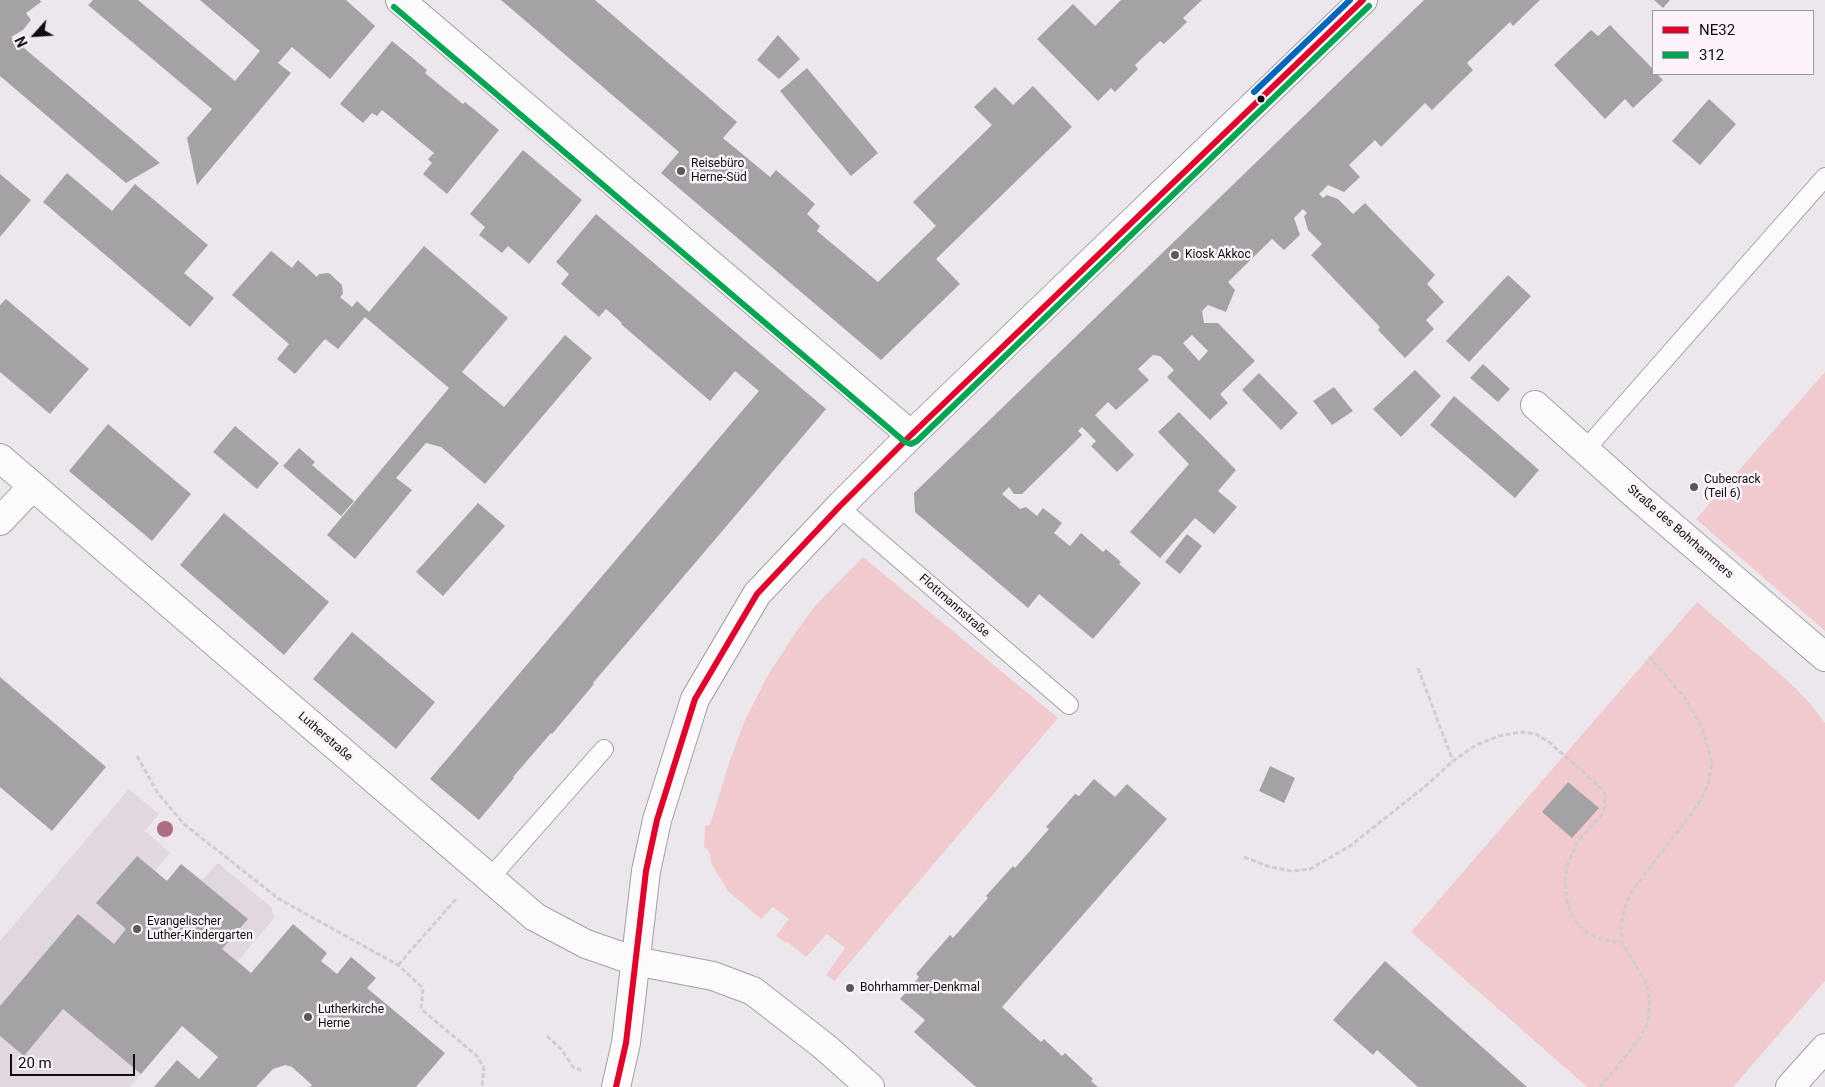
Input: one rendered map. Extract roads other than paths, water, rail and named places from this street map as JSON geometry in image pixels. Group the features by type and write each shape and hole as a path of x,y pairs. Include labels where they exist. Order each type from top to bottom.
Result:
{"street":[{"path":"400,0 911,435"},
{"path":"616,1087 626,1042 646,871 657,820 695,699 757,594 839,507 911,435 1363,0"},
{"name":"Straße des Bohrhammers","path":"1536,406 1825,657"},
{"name":"Lutherstraße","path":"0,458 535,917 586,944 635,960"},
{"path":"0,521 33,486"},
{"path":"635,960 713,976 753,991 825,1047 870,1087"},
{"path":"1790,1087 1825,1048"}],"lane":[{"path":"1585,450 1825,177"},
{"name":"Flottmannstraße","path":"839,507 1069,705"},
{"path":"490,878 604,749"}],"place":[{"name":"Reisebüro Herne-Süd","path":"681,171"},
{"name":"Kiosk Akkoc","path":"1175,255"},
{"name":"Cubecrack (Teil 6)","path":"1694,487"},
{"name":"Evangelischer Luther-Kindergarten","path":"137,929"},
{"name":"Bohrhammer-Denkmal","path":"850,988"},
{"name":"Lutherkirche Herne","path":"308,1017"}]}
